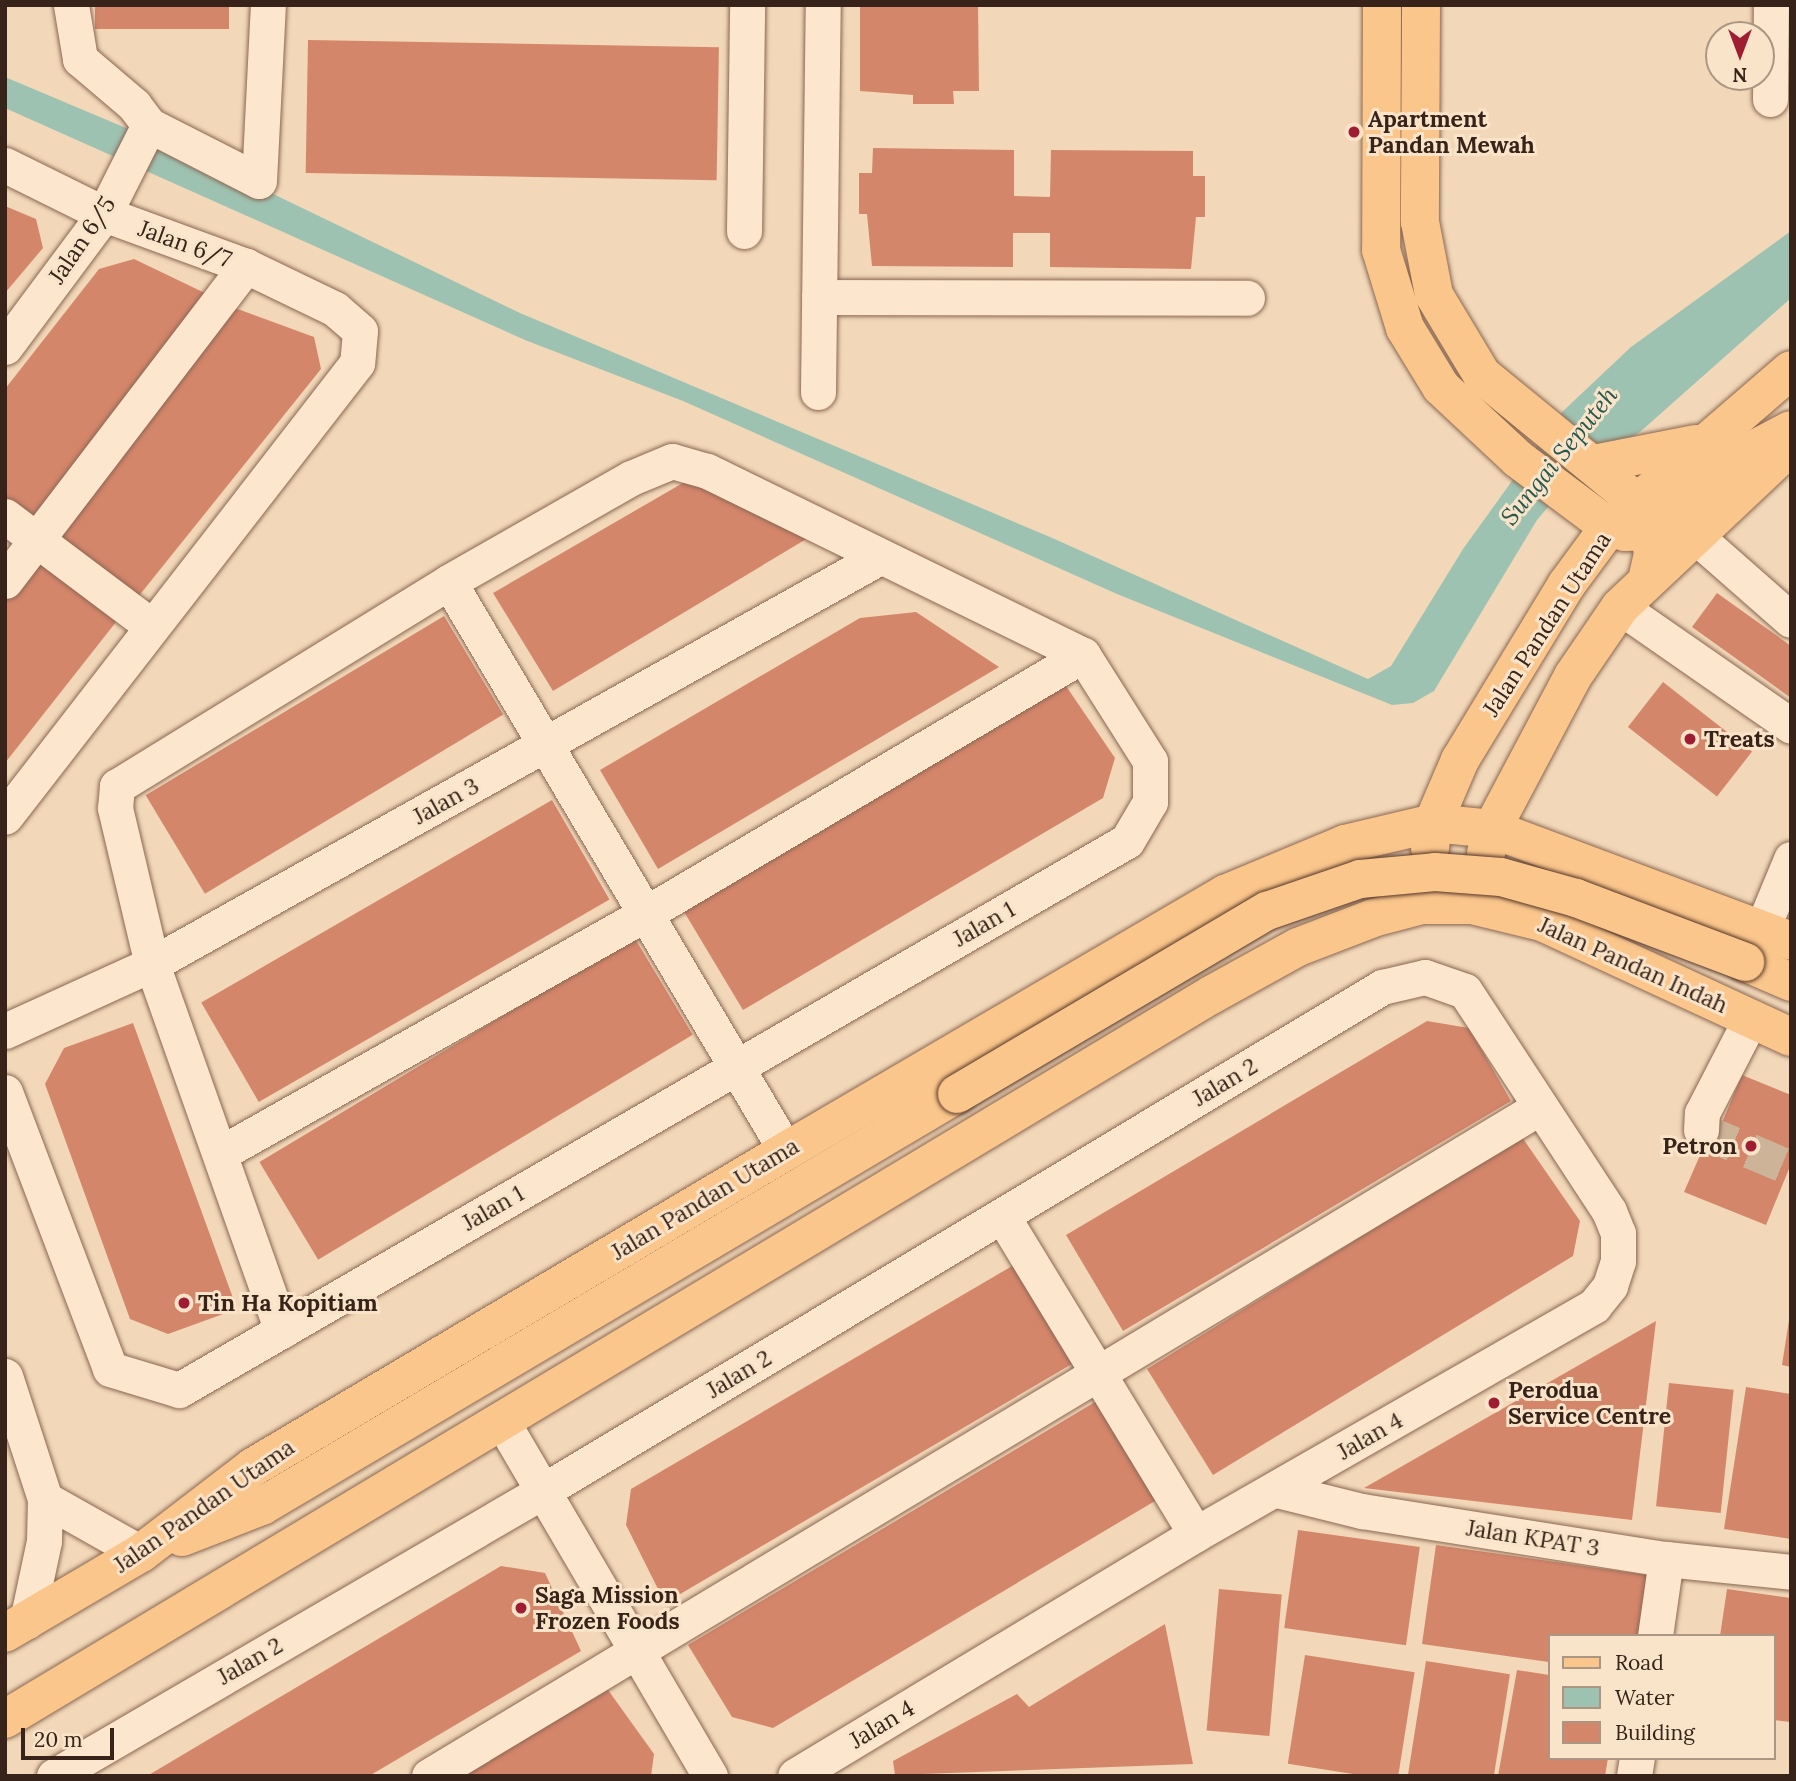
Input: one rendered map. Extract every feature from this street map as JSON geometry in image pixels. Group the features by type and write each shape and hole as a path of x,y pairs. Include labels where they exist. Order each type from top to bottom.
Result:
{"main road":[{"path":"1382,5 1381,250 1390,291 1420,360 1518,459 1609,527 1644,516 1734,460 1791,430"},
{"path":"1421,5 1420,222 1434,295 1482,374 1544,429 1594,464 1644,516 1648,575"},
{"path":"1644,516 1705,441 1791,370"},
{"path":"1594,464 1658,455 1705,441"},
{"path":"5,1719 63,1687 1298,947 1422,905 1472,905 1492,829 1573,676 1620,607 1648,575 1791,446"},
{"path":"1567,584 1580,548 1568,497"},
{"name":"Jalan Pandan Utama","path":"1422,905 1433,823 1460,760 1567,584 1609,527"},
{"name":"Jalan Pandan Utama","path":"16,1627 141,1553 253,1467 1189,914 1264,876 1345,844 1433,823 1492,829"},
{"path":"1492,829 1603,868 1776,935"},
{"path":"1574,938 1563,904 1567,889 1578,878 1603,868"},
{"path":"141,1553 262,1506 1267,911 1360,879 1435,872 1501,877 1576,898 1791,982"},
{"path":"1264,876 1283,874 1315,898 1312,929 1298,947"},
{"name":"Jalan Pandan Indah","path":"1472,905 1542,922 1791,1037"},
{"path":"5,1703 23,1693 63,1687"}],"street":[{"path":"71,5 80,59 134,105 149,125 259,181 268,5"},
{"path":"744,232 747,5"},
{"path":"818,392 823,5"},
{"path":"1770,99 1777,20"},
{"name":"Jalan 6/5","path":"5,347 104,214 149,125"},
{"name":"Jalan 6/7","path":"5,165 104,214 246,266 335,309 360,331 357,363 149,625"},
{"path":"5,581 246,266"},
{"path":"819,297 1247,298"},
{"path":"282,1331 152,964 115,808 117,786 449,582 631,478 672,461 707,471 880,558 1083,655"},
{"path":"5,516 149,625 5,817"},
{"path":"1693,534 1791,620"},
{"name":"Jalan 3","path":"5,1031 152,964 880,558"},
{"path":"449,582 786,1151"},
{"path":"1620,607 1791,726"},
{"path":"221,1153 645,914 1083,655"},
{"name":"Jalan 1","path":"5,1092 110,1370 179,1390 1127,841 1150,803 1150,761 1083,655"},
{"path":"1776,935 1791,859"},
{"name":"Jalan 4","path":"812,1772 1196,1534 1594,1306 1610,1286 1618,1261 1618,1233 1609,1210 1465,991 1424,977"},
{"name":"Jalan 2","path":"54,1776 543,1491 1382,987 1424,977"},
{"path":"1701,1130 1702,1113 1751,1018"},
{"path":"429,1776 1540,1107"},
{"path":"1003,1217 1196,1534"},
{"path":"5,1376 45,1499 44,1541 16,1627"},
{"path":"503,1423 710,1776"},
{"name":"Jalan KPAT 3","path":"1277,1490 1362,1511 1666,1559 1791,1572"},
{"path":"45,1499 141,1553"},
{"path":"1655,1634 1666,1559"}],"water":[{"name":"Sungai Seputeh","path":"5,77 209,163 520,313 1050,537 1368,679 1391,666 1463,549 1561,413 1631,347 1791,231 1791,298 1640,432 1579,471 1537,520 1434,691 1413,703 1392,705 1117,594 683,401 525,340 5,108"}],"building":[{"path":"95,5 229,5 229,29 95,29"},
{"path":"860,5 978,5 979,91 953,91 954,104 913,104 913,95 860,91"},
{"path":"308,40 719,47 717,180 306,173"},
{"path":"873,148 1014,150 1014,196 1050,197 1051,150 1193,151 1193,176 1205,176 1205,217 1196,217 1191,269 1050,267 1050,233 1013,233 1013,267 872,266 867,214 859,214 859,173 872,173"},
{"path":"5,206 36,219 43,248 5,293"},
{"path":"134,259 209,295 29,523 5,504 5,389 99,269"},
{"path":"235,308 314,337 321,369 134,602 51,536"},
{"path":"688,480 813,535 553,691 493,593"},
{"path":"34,558 116,622 5,763 5,595"},
{"path":"1717,593 1791,646 1791,698 1692,627"},
{"path":"916,612 999,667 658,869 600,770 860,618"},
{"path":"444,616 503,715 205,894 146,795"},
{"name":"Treats","path":"1663,682 1752,752 1717,796 1628,727"},
{"path":"1066,686 1115,758 1103,798 743,1010 683,910"},
{"path":"552,800 610,900 259,1102 201,1002"},
{"path":"634,937 693,1035 318,1260 259,1162"},
{"path":"1427,1021 1469,1028 1511,1101 1123,1331 1066,1235"},
{"path":"133,1023 237,1309 168,1334 130,1319 45,1084 64,1048"},
{"name":"Petron","path":"1742,1075 1791,1095 1791,1164 1766,1225 1684,1192 1701,1153 1708,1156"},
{"path":"1522,1137 1580,1221 1573,1256 1213,1475 1147,1369"},
{"path":"1019,1262 1077,1361 665,1603 626,1525 631,1489"},
{"path":"1791,1320 1791,1367 1782,1365"},
{"path":"1656,1321 1632,1520 1364,1488"},
{"path":"1669,1383 1734,1390 1721,1513 1656,1506"},
{"path":"1746,1387 1791,1394 1791,1539 1724,1529"},
{"path":"1100,1399 1160,1498 773,1728 732,1717 688,1645"},
{"path":"1298,1530 1420,1547 1406,1645 1284,1628"},
{"path":"1436,1545 1647,1575 1638,1634 1548,1634 1548,1662 1422,1644"},
{"path":"501,1566 545,1573 581,1651 369,1776 147,1776"},
{"path":"1219,1589 1282,1594 1269,1736 1207,1730"},
{"path":"1727,1589 1791,1598 1790,1722 1775,1720 1775,1634 1720,1634"},
{"path":"1165,1624 1193,1764 895,1775 893,1761 1017,1694 1029,1707"},
{"path":"1305,1655 1415,1672 1398,1776 1366,1776 1288,1764"},
{"path":"1426,1661 1510,1674 1494,1776 1408,1776"},
{"path":"1517,1670 1548,1675 1548,1760 1608,1760 1605,1776 1498,1776"},
{"path":"608,1690 654,1754 651,1776 461,1776"}],"tunnel":[{"path":"1701,1130 1791,1168"}],"place":[{"name":"Apartment Pandan Mewah","path":"1354,132"},
{"name":"Treats","path":"1690,739"},
{"name":"Petron","path":"1751,1146"},
{"name":"Tin Ha Kopitiam","path":"184,1303"},
{"name":"Perodua Service Centre","path":"1494,1403"},
{"name":"Saga Mission Frozen Foods","path":"521,1608"}]}
